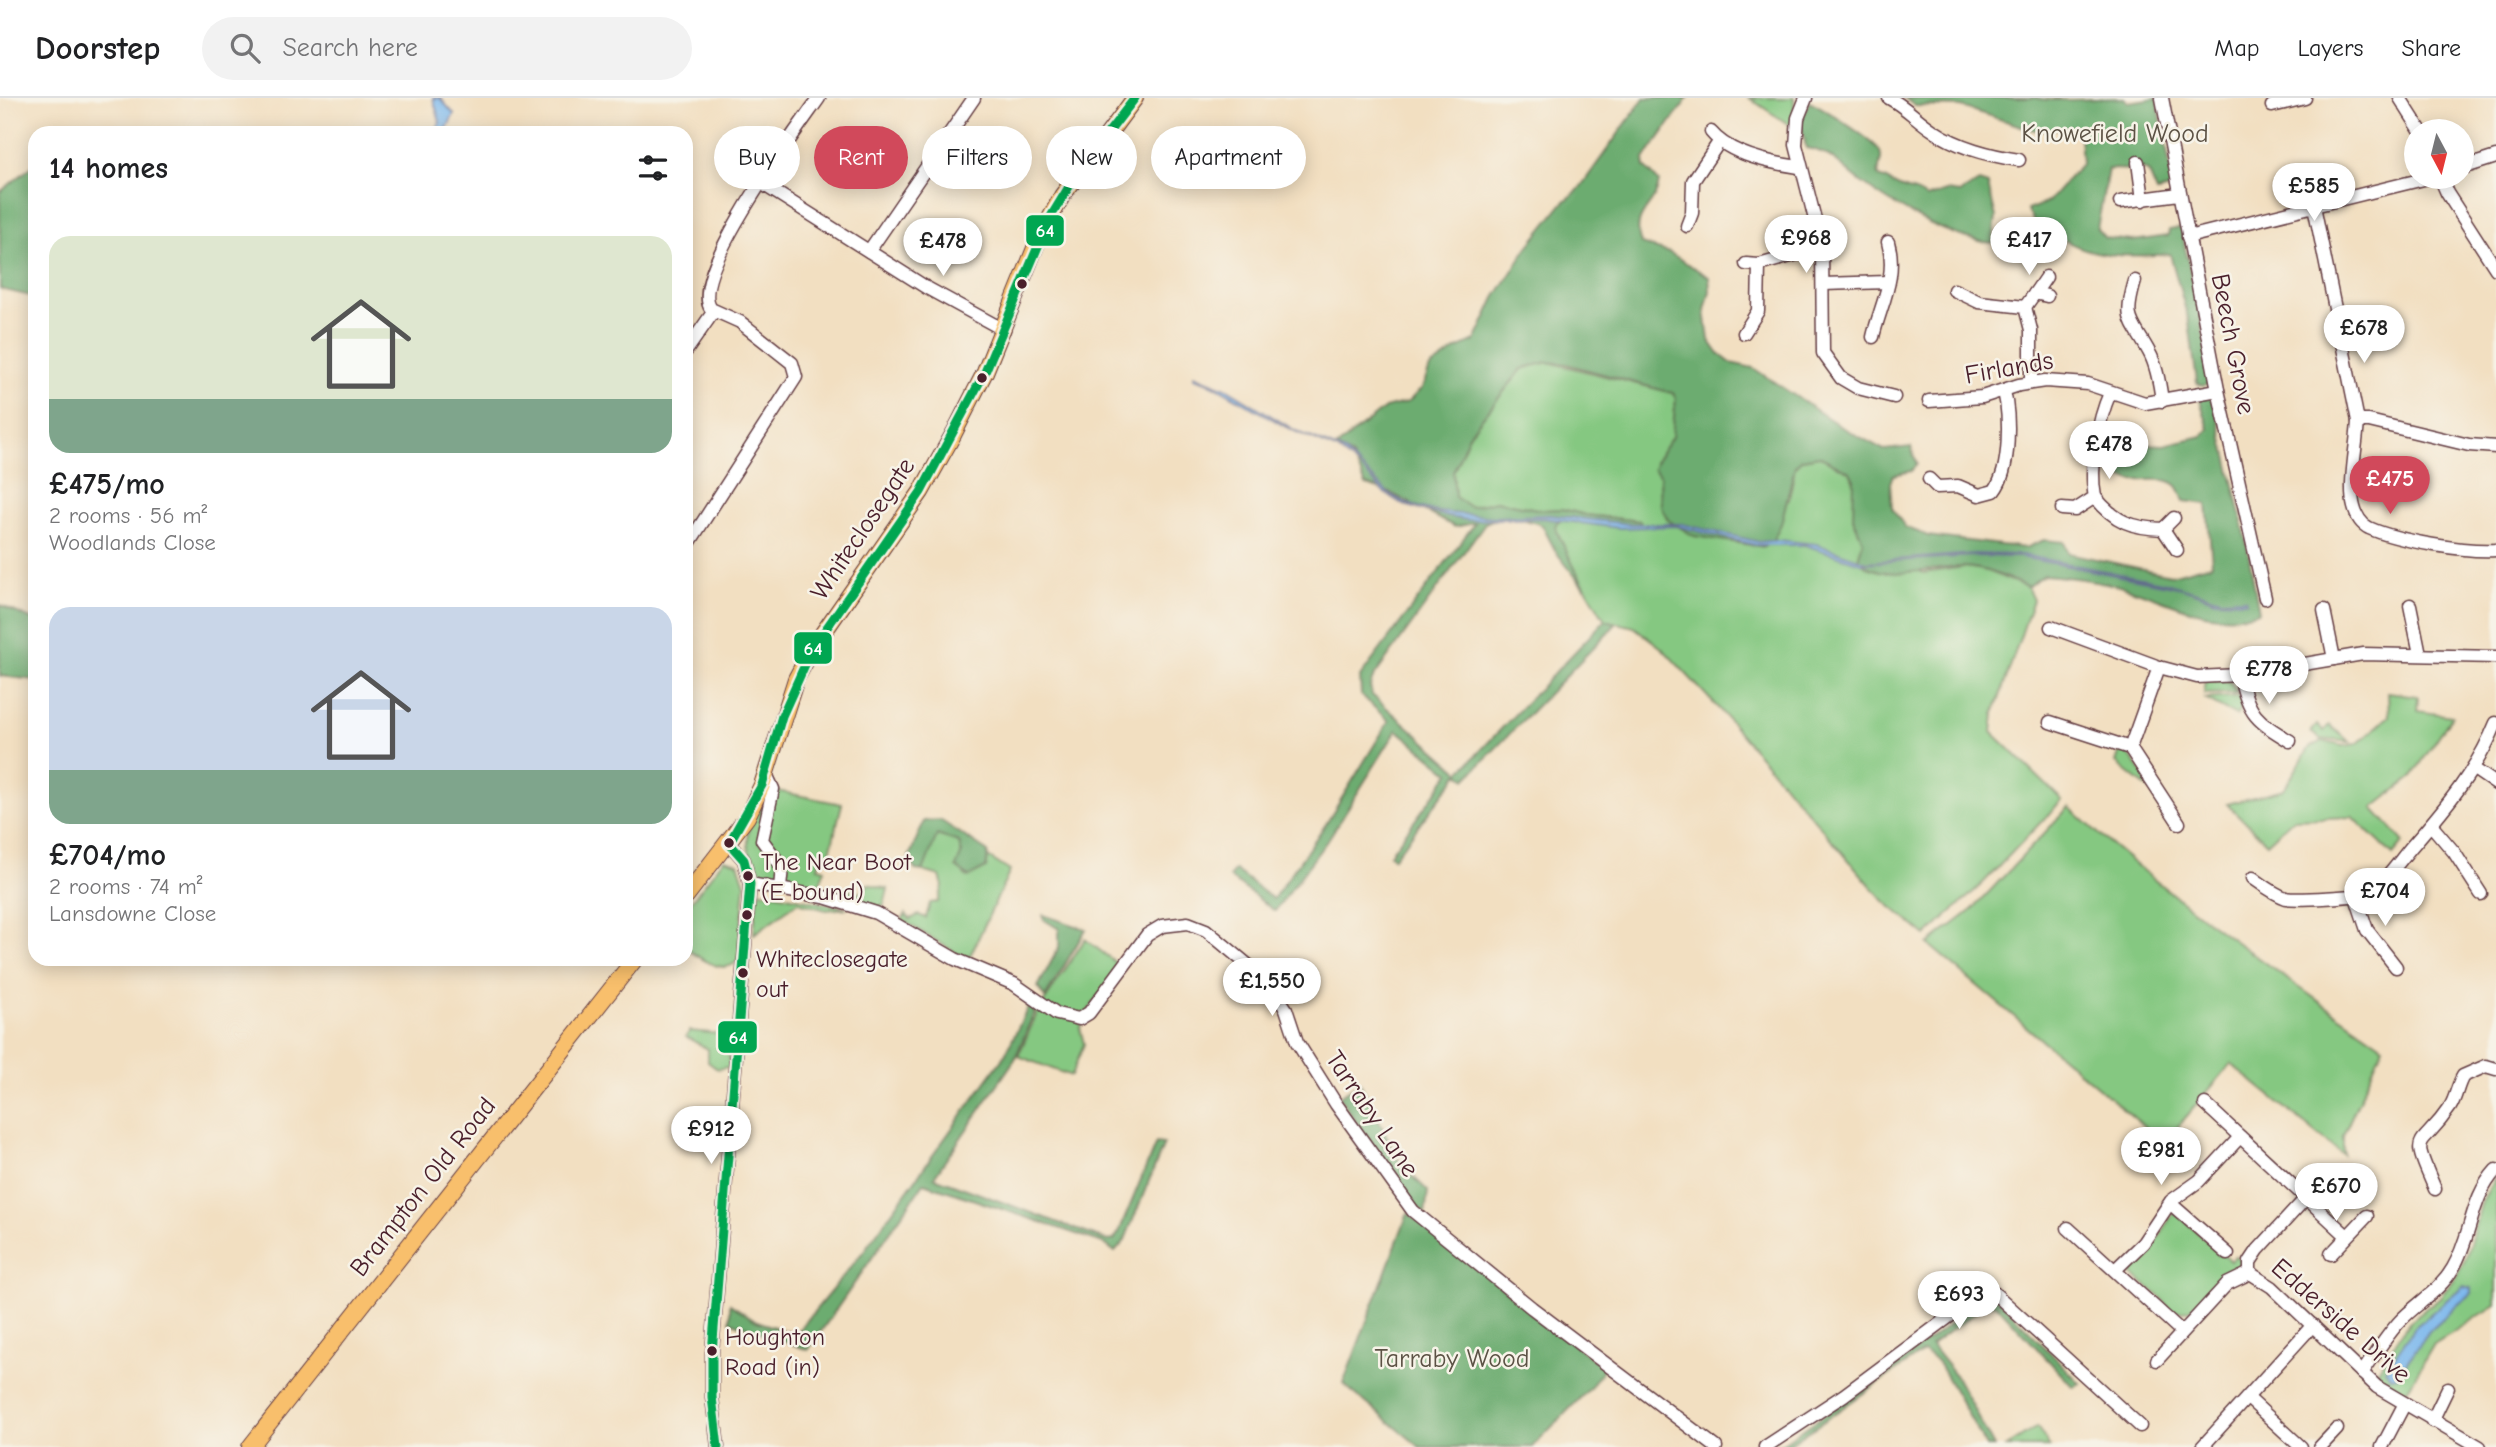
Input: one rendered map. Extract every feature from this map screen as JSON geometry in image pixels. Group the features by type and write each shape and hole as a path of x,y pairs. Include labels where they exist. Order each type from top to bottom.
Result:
{"main road":[{"name":"Whiteclosegate","path":"693,887 747,817 766,774 782,716 812,649 921,492 976,391 1004,330 1038,241 1062,196 1135,98"},
{"name":"Brampton Old Road","path":"250,1447 629,966"}],"street":[{"path":"799,126 818,98"},
{"path":"869,251 974,98"},
{"path":"1806,98 1796,131 1799,167 1815,214 1822,247 1821,342 1827,362 1841,378 1858,388 1895,397"},
{"path":"1889,98 1908,109 1934,132 1985,152 2019,160"},
{"name":"Beech Grove","path":"2161,98 2218,390 2265,598"},
{"path":"2272,106 2305,98"},
{"path":"2400,98 2413,119"},
{"path":"1685,227 1692,213 1693,181 1715,137 1775,162 1799,167"},
{"path":"2474,164 2496,157"},
{"path":"2138,162 2143,200"},
{"path":"2188,237 2404,184"},
{"path":"693,537 797,373 792,363 740,322 714,311 706,298 709,275 758,189"},
{"path":"771,189 960,307 1004,330"},
{"path":"2444,189 2496,269"},
{"path":"2120,202 2179,194"},
{"path":"2314,206 2358,421 2353,505 2359,520 2368,527 2391,534 2474,551 2496,550"},
{"path":"1873,337 1886,300 1891,264 1888,242"},
{"path":"1744,333 1758,311 1753,264 1822,247"},
{"path":"1954,290 1979,302 2025,307 2041,294 2046,277"},
{"path":"2135,281 2128,314 2131,327 2150,354 2162,401"},
{"path":"1823,284 1888,282"},
{"path":"2025,307 2031,330 2031,382"},
{"path":"693,341 714,311"},
{"name":"Firlands","path":"1929,401 1956,401 2031,382 2076,382 2145,404 2218,390"},
{"path":"1929,479 1937,487 1958,486 1979,495 1987,495 1997,486 2009,428 2004,391"},
{"path":"2110,393 2099,425 2092,479 2095,497 2114,518 2163,529 2177,550"},
{"path":"2358,421 2369,421 2469,445 2496,447"},
{"path":"1938,500 1944,487"},
{"path":"2062,509 2075,510 2095,497"},
{"path":"2163,529 2174,518"},
{"path":"2410,605 2420,654"},
{"path":"2324,610 2334,659"},
{"path":"2051,627 2159,667 2197,677 2240,676 2364,654 2496,657"},
{"path":"2130,748 2159,667"},
{"path":"2240,676 2245,704 2265,726 2290,741"},
{"path":"2050,722 2130,748 2179,823"},
{"path":"2253,878 2291,899 2329,895 2356,897 2374,890 2431,825 2474,769 2496,723"},
{"path":"2474,769 2496,784"},
{"path":"766,774 773,789 762,840 782,867 780,888"},
{"path":"2431,825 2454,852 2482,894"},
{"path":"718,1447 712,1397 712,1353 751,884 744,860 729,843"},
{"name":"Tarraby Lane","path":"751,884 780,888 876,912 954,959 1014,984 1047,1008 1079,1019 1089,1013 1147,935 1156,929 1188,923 1206,930 1254,970 1278,996 1310,1066 1413,1211 1532,1308 1716,1447"},
{"path":"2356,897 2367,930 2396,967"},
{"path":"2435,1190 2419,1151 2421,1141 2453,1103 2463,1076 2486,1066 2496,1069"},
{"path":"2205,1104 2347,1236"},
{"path":"2115,1270 2143,1243 2170,1203 2199,1181 2240,1137"},
{"path":"2361,1373 2399,1322 2443,1284 2460,1255 2479,1192 2496,1170"},
{"path":"2250,1273 2249,1262 2306,1198"},
{"path":"2170,1203 2228,1254"},
{"path":"2331,1254 2367,1216"},
{"path":"2068,1228 2182,1332"},
{"name":"Edderside Drive","path":"2157,1360 2227,1284 2250,1273 2272,1287 2361,1373 2404,1405 2480,1447"},
{"path":"1765,1447 1791,1432 1908,1349 1977,1296 1992,1291 2140,1426"},
{"path":"2202,1447 2313,1325"},
{"name":"Edderside Drive","path":"2432,1421 2448,1388"},
{"path":"2248,1398 2301,1447"},
{"name":"Edderside Drive","path":"2382,1447 2404,1405"},
{"path":"2320,1447 2337,1429"}],"green space":[{"path":"1644,98 1688,98 1644,159 1645,167 1659,182 1657,191 1641,217 1638,233 1641,244 1670,253 1709,277 1710,291 1705,310 1709,340 1718,353 1731,363 1753,368 1843,428 1884,450 1911,447 1917,464 1911,471 1893,475 1890,483 1892,508 1905,527 1928,536 2025,548 2044,540 2064,542 2068,553 2171,575 2212,564 2207,504 2184,501 2178,487 2168,481 2123,478 2114,472 2107,461 2104,442 2164,445 2202,436 2209,429 2200,400 2203,393 2212,392 2243,524 2259,612 2240,616 2204,614 2137,591 2091,580 2044,575 2027,587 1980,569 1952,567 1894,573 1868,567 1858,559 1863,541 1853,518 1854,480 1850,472 1819,456 1802,459 1795,466 1781,524 1773,540 1764,547 1694,536 1668,520 1661,506 1660,476 1654,469 1655,462 1672,437 1676,398 1673,393 1566,364 1548,362 1522,369 1470,433 1453,472 1455,497 1470,507 1496,501 1542,510 1562,509 1586,515 1640,521 1642,525 1559,520 1555,526 1558,534 1585,589 1556,552 1542,525 1513,518 1500,518 1485,523 1373,678 1370,686 1372,695 1460,772 1605,620 1617,623 1466,779 1459,773 1394,858 1390,854 1450,773 1397,730 1329,838 1275,911 1229,877 1235,870 1273,899 1326,824 1389,721 1361,695 1360,677 1475,523 1455,527 1391,493 1366,485 1352,456 1336,447 1385,408 1408,402 1422,388 1430,368 1457,349 1475,341 1495,298 1527,248 1563,203 1579,189"},
{"path":"1749,98 1794,98 1794,128"},
{"name":"Knowefield Wood","path":"1904,98 2124,98 2128,102 2157,98 2174,188 2157,192 2149,173 2144,170 2108,169 2097,229 2105,238 2133,241 2168,236 2169,230 2181,228 2213,378 2210,384 2202,386 2197,383 2189,322 2170,254 2139,256 2094,252 2066,241 2053,232 2043,233 2036,240 2033,220 2027,210 2048,202 2082,163 2080,137 2072,128 2034,130 1961,107 1915,106"},
{"path":"1809,101 1875,146 1881,157 1879,177 1899,187 1926,198 1946,191 1960,193 1979,182 1988,185 1996,217 1993,243 1960,236 1924,221 1875,192 1830,157 1806,148 1801,122"},
{"path":"28,170 28,295 0,289 0,192"},
{"path":"1548,362 1673,393 1676,398 1672,437 1655,462 1660,475 1661,506 1789,500 1795,466 1802,459 1819,456 1850,472 1856,488 1853,518 1863,541 1859,550 1924,573 1964,567 1984,570 2027,587 2033,600 1994,714 1992,732 2062,800 1984,882 1926,936 1884,901 1721,711 1663,649 1634,627 1605,620 1565,552 1555,526 1560,520 1612,525 1640,521 1586,515 1562,509 1542,510 1496,501 1470,507 1455,497 1453,472 1470,433 1522,369"},
{"path":"0,605 28,618 28,679 0,676"},
{"path":"2206,681 2229,681 2238,693 2204,694"},
{"path":"2388,692 2418,696 2417,711 2452,716 2411,778 2373,808 2404,842 2393,855 2353,817 2293,819 2267,843 2227,804 2284,789 2310,747 2322,741 2343,746 2357,744 2389,716"},
{"path":"2239,696 2242,708 2236,716 2205,699"},
{"path":"2317,725 2324,731 2329,725 2350,742 2320,739 2311,732"},
{"path":"2120,751 2127,752 2153,788 2150,790 2116,763"},
{"path":"777,791 842,804 828,860 821,857 818,867 825,869 818,888 765,879 751,858 748,832 752,819 766,798"},
{"path":"2069,807 2182,901 2383,1046 2343,1136 2343,1155 2231,1064 2164,1143 1928,944 1973,909"},
{"path":"940,820 988,852 986,868 969,877 956,867 962,853 959,842 937,835 923,871 915,870 909,857 924,821"},
{"path":"936,835 959,842 964,875 968,877 986,868 988,857 1010,871 968,960 902,920 906,914 910,919 919,915 926,918 930,903 938,902 943,886 940,876 923,871"},
{"path":"724,859 738,863 745,884 739,959 733,964 720,967 693,953 693,899"},
{"path":"868,884 888,889 884,905 880,908 828,891 829,885 862,893"},
{"path":"762,891 847,908 826,910 798,902 754,934 757,893"},
{"path":"1043,915 1086,929 1045,998 1038,987 1059,947 1059,929 1043,919"},
{"path":"1085,939 1120,966 1086,1014 1080,1028 1084,1044 1071,1076 1018,1056 1037,1013"},
{"path":"1031,1001 1037,1006 1015,1059 934,1177 1108,1241 1114,1240 1119,1232 1156,1143 1164,1144 1124,1242 1115,1252 1103,1243 924,1183 808,1350 730,1321 730,1304 757,1321 794,1334 800,1329 863,1252 1005,1055"},
{"path":"690,1031 730,1035 729,1067 717,1069 708,1062 708,1049 686,1037"},
{"path":"1360,1083 1401,1165 1428,1191 1425,1214 1404,1194 1339,1096"},
{"path":"2496,1177 2496,1305 2434,1344 2403,1397 2379,1376 2377,1370 2409,1322 2440,1297 2455,1279 2466,1258 2482,1201"},
{"path":"2174,1211 2230,1261 2235,1256 2241,1259 2240,1268 2199,1304 2180,1311 2169,1310 2162,1298 2130,1273 2133,1265 2138,1265 2153,1248"},
{"name":"Tarraby Wood","path":"1408,1213 1604,1368 1590,1388 1532,1447 1420,1447 1343,1384"},
{"path":"1986,1297 1998,1299 2080,1383 2073,1387 1997,1305 1987,1304 1931,1345 1956,1376 1994,1447 1987,1447 1937,1361 1923,1352 1786,1447 1777,1447 1880,1377"},
{"path":"2037,1427 2050,1447 2006,1447"}],"water":[{"path":"433,98 440,98 454,114 448,126 438,126 440,122"},
{"path":"1194,375 1226,388 1296,431 1345,452 1388,493 1407,504 1437,512 1496,517 1549,515 1630,524 1682,524 1759,542 1778,540 1816,544 1867,562 1974,554 2022,555 2182,588 2020,557 1973,556 1861,563 1805,545 1755,545 1677,526 1619,528 1543,518 1468,520 1449,517 1404,505 1383,492 1362,469 1338,450 1290,429 1212,384 1194,378"},
{"path":"2184,588 2221,599 2245,598 2246,601 2216,600"},
{"path":"2463,1286 2471,1288 2471,1293 2430,1330 2397,1376 2391,1377 2385,1370 2414,1328"}],"transit line":[{"name":"64","path":"729,843 762,785 782,716 812,649 921,492 985,372 1050,218 1078,172 1135,98"},
{"name":"64","path":"718,1447 712,1397 712,1353 750,884 744,860 729,843"}],"place":[{"name":"The Near Boot (E bound)","path":"748,876"},
{"name":"Whiteclosegate out","path":"743,973"},
{"name":"Houghton Road (in)","path":"712,1351"}]}
